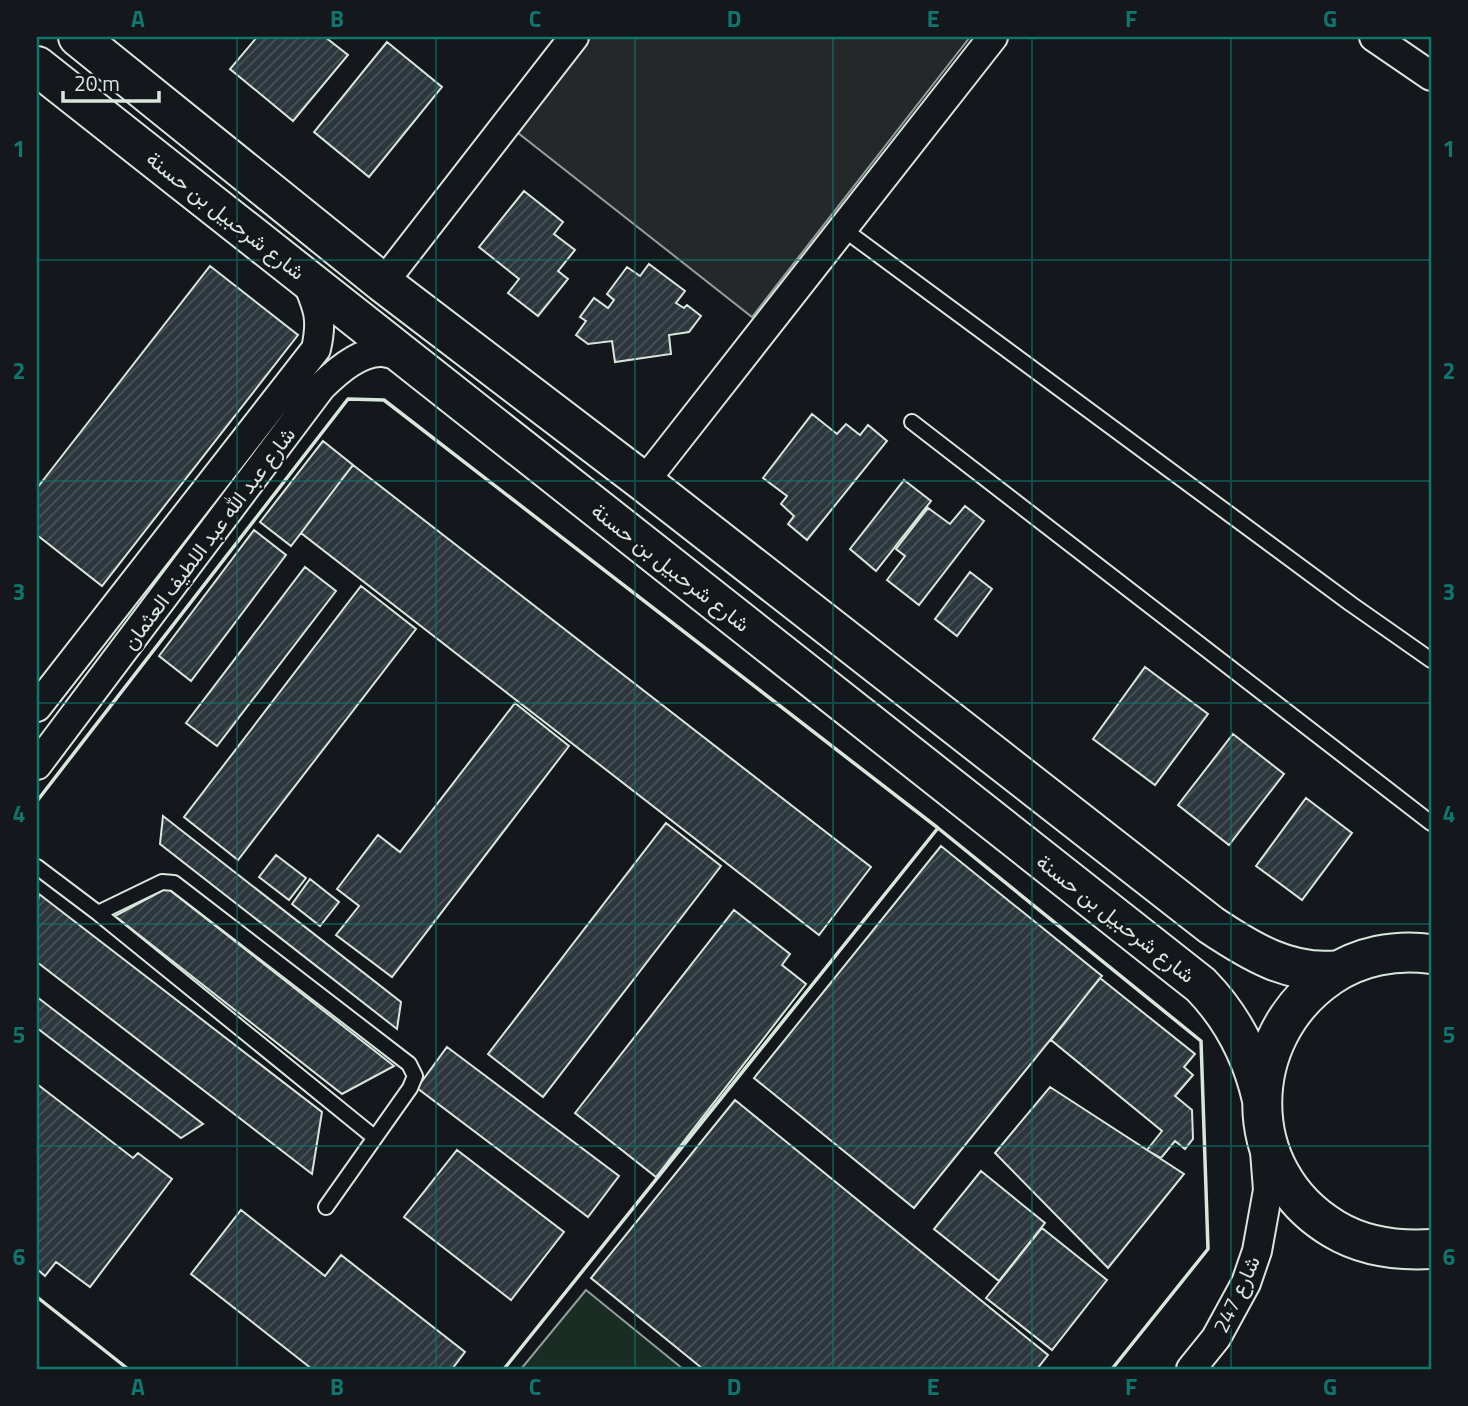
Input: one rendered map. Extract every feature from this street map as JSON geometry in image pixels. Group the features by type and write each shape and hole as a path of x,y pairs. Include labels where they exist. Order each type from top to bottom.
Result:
{"street":[{"path":"78,37 383,283 644,482 1211,925 1241,945 1283,965 1314,972 1339,970"},
{"path":"383,283 574,37"},
{"path":"644,482 993,37"},
{"path":"1374,37 1431,76"},
{"name":"شارع شرحبيل بن حسنة","path":"37,66 1201,985 1237,1031 1252,1062 1270,1152 1296,1195 1324,1222 1356,1240 1381,1247 1431,1249"},
{"name":"شارع عبد الله عبد اللطيف العثمان","path":"37,707 316,349 321,327 318,308 306,279"},
{"name":"شارع عبد الله عبد اللطيف العثمان","path":"37,765 321,387 338,369 357,359 379,352 404,356"},
{"path":"1263,1113 1264,1074 1271,1048 1298,1003 1317,985 1339,970 1363,960 1390,953 1431,954"},
{"name":"شارع 247","path":"1191,1369 1216,1338 1246,1283 1258,1251 1268,1190 1263,1113"}],"lane":[{"path":"842,228 1351,604 1429,655"},
{"path":"912,422 1431,823"},
{"path":"37,867 98,913 374,1138"},
{"path":"98,913 162,882 174,883 409,1064 415,1076 410,1087 326,1207"}],"green space":[{"path":"586,1290 683,1369 521,1369"}],"shaded area":[{"path":"585,37 970,37 752,317 513,129"}],"building":[{"path":"257,37 325,37 348,55 293,121 230,69"},
{"path":"387,42 442,87 369,177 314,132"},
{"path":"524,191 563,222 554,234 575,250 558,271 568,279 538,316 508,293 519,279 479,247"},
{"path":"649,264 685,291 676,303 684,308 687,305 701,316 689,332 669,335 671,354 615,362 612,341 588,344 576,335 586,321 580,317 594,298 608,308 614,300 607,294 627,267 640,276"},
{"path":"210,266 298,335 102,586 37,535 37,488"},
{"path":"812,414 837,434 846,424 860,435 868,425 887,441 807,540 788,524 794,516 781,504 787,496 763,478"},
{"path":"323,441 353,465 291,546 260,522"},
{"path":"353,465 871,867 819,935 301,533"},
{"path":"904,480 931,501 876,571 850,549"},
{"path":"965,506 984,521 919,605 887,580 905,556 896,549 928,508 950,524"},
{"path":"254,530 286,555 191,681 159,656"},
{"path":"305,567 336,591 217,746 186,723"},
{"path":"970,572 992,589 957,636 935,619"},
{"path":"361,586 416,629 238,860 184,817"},
{"path":"1145,667 1208,714 1155,785 1093,739"},
{"path":"515,703 569,746 392,977 336,935 359,906 337,889 378,835 400,852"},
{"path":"1233,734 1284,774 1229,845 1178,805"},
{"path":"1306,798 1352,833 1302,900 1256,866"},
{"path":"163,816 401,1002 397,1029 160,844"},
{"path":"666,823 721,866 543,1097 488,1054"},
{"path":"941,846 1102,976 914,1208 754,1078"},
{"path":"276,855 306,878 289,900 259,877"},
{"path":"310,879 339,902 320,926 292,904"},
{"path":"167,888 394,1066 342,1094 115,916"},
{"path":"39,894 322,1112 312,1174 37,962"},
{"path":"734,910 790,954 782,965 806,984 656,1177 575,1113"},
{"path":"1100,978 1195,1054 1184,1067 1193,1075 1175,1096 1192,1110 1193,1139 1185,1149 1175,1141 1161,1158 1147,1150 1162,1131 1051,1040"},
{"path":"37,997 203,1124 181,1138 37,1028"},
{"path":"447,1047 619,1176 588,1217 417,1088"},
{"path":"37,1084 133,1158 138,1153 172,1179 90,1287 56,1262 45,1276 37,1269"},
{"path":"1050,1087 1184,1174 1108,1268 995,1153"},
{"path":"735,1100 1048,1355 1037,1369 703,1369 591,1278"},
{"path":"457,1150 564,1232 511,1300 404,1217"},
{"path":"981,1171 1045,1223 999,1281 934,1229"},
{"path":"241,1210 325,1276 341,1255 465,1352 452,1369 312,1369 191,1274"},
{"path":"1042,1228 1107,1280 1052,1350 986,1298"}],"wall":[{"path":"37,801 348,399 384,400 938,828"},
{"path":"504,1369 938,828 1201,1041 1208,1249 1112,1369"},
{"path":"37,1297 128,1369"}]}
